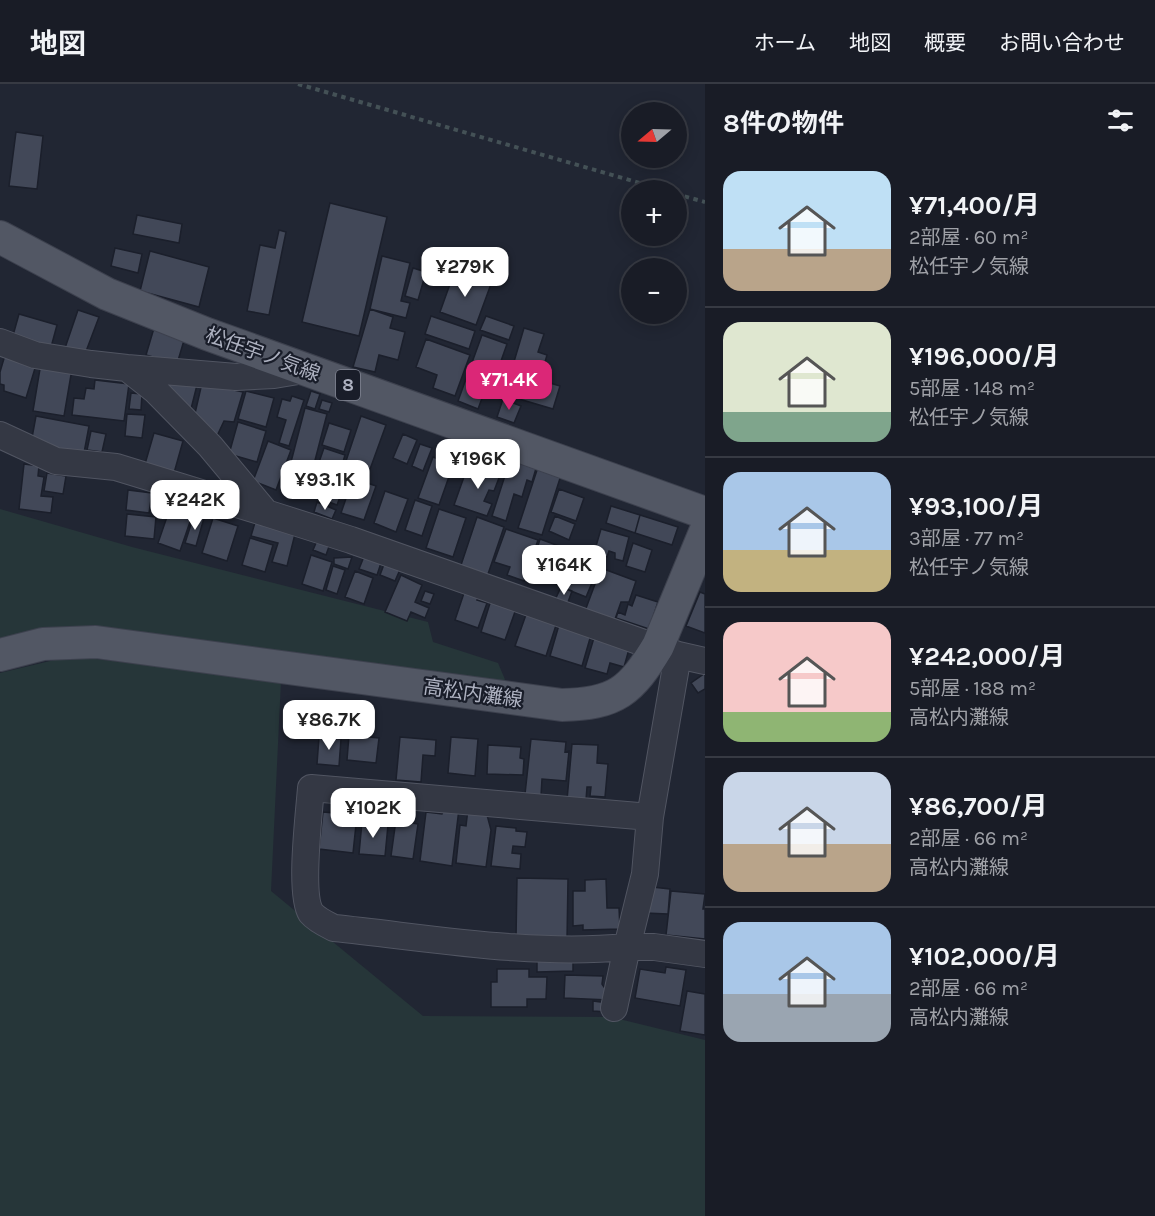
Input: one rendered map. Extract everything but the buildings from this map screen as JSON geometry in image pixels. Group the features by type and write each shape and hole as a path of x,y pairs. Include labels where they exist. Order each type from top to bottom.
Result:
{"main road":[{"name":"松任宇ノ気線","path":"0,237 107,294 304,370 705,513"},
{"name":"高松内灘線","path":"0,654 43,644 96,642 562,705 581,705 626,690 668,651 705,532"}],"street":[{"path":"0,342 35,355 127,368 236,377 274,375 304,370"},
{"path":"127,368 155,390 210,446 266,513"},
{"path":"0,435 56,462 116,467 266,513 668,651 705,661"},
{"path":"614,1008 645,874 668,651"},
{"path":"650,818 311,788 305,891 312,913 322,923 334,928 513,947 597,950 654,947 705,954"}],"path":[{"path":"298,84 629,180"},
{"path":"687,197 705,202"}],"shaded area":[{"path":"0,509 132,547 428,622 433,642 498,663 506,682 0,640"},
{"path":"71,656 281,681 271,891 423,1016 611,1017 705,1040 705,1216 0,1216 0,673"}]}
